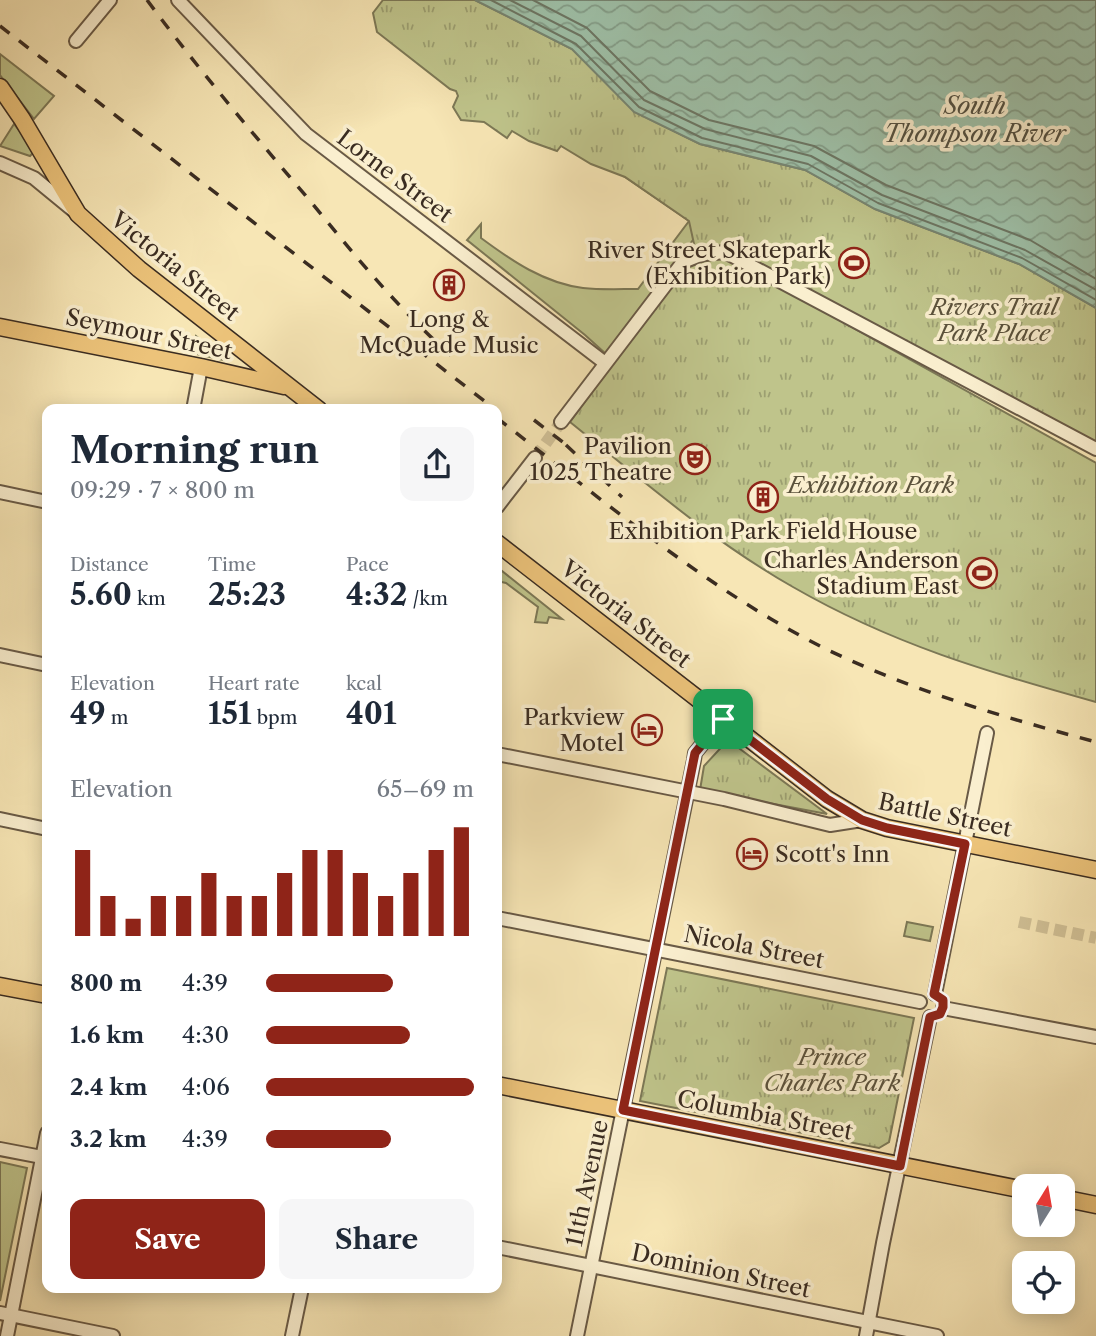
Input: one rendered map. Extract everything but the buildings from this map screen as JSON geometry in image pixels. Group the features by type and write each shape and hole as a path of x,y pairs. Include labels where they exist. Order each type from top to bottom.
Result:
{"main road":[{"path":"0,87 78,214"},
{"name":"Victoria Street","path":"78,214 139,269 311,404"},
{"name":"Seymour Street","path":"0,327 289,387"},
{"name":"Victoria Street","path":"502,547 827,799 862,820"},
{"name":"Battle Street","path":"862,820 887,828 1096,870"},
{"path":"0,986 42,994"},
{"name":"Columbia Street","path":"502,1086 1012,1188"},
{"path":"1075,1201 1096,1205"}],"street":[{"path":"76,41 110,0"},
{"name":"Lorne Street","path":"178,0 306,134 605,363"},
{"name":"Victoria Street","path":"0,163 34,178 78,214"},
{"path":"561,422 683,262 703,254 725,253 1096,449"},
{"path":"194,404 201,367"},
{"path":"502,501 535,458"},
{"path":"0,492 42,501"},
{"path":"0,655 42,663"},
{"name":"11th Avenue","path":"577,1336 695,753 723,719"},
{"path":"934,994 987,733"},
{"name":"Battle Street","path":"502,755 689,792 830,825 862,820"},
{"path":"0,820 42,828"},
{"name":"Nicola Street","path":"502,919 920,1002"},
{"path":"934,994 943,1000 943,1007 940,1014 930,1017 922,1012 920,1002 926,995 934,994"},
{"path":"943,1007 1096,1037"},
{"path":"866,1336 930,1017"},
{"path":"0,1149 42,1157"},
{"path":"7,1336 6,1314 42,1170"},
{"name":"Dominion Street","path":"502,1248 937,1336"},
{"path":"292,1336 301,1293"},
{"path":"6,1314 113,1336"}],"green space":[{"name":"Rivers Trail Park Place","path":"383,0 475,0 572,49 635,112 700,144 805,170 875,209 1019,264 1096,308 1096,445 725,249 696,253 689,221 625,177 591,164 561,146 557,151 529,141 512,131 507,138 484,122 461,120 453,107 458,96 456,91 377,32 373,13"},
{"path":"0,54 54,96 34,119 0,75"},
{"path":"14,124 35,151 30,156 0,146"},
{"path":"685,165 696,236 606,354 467,240 481,224 481,238 517,263 542,276 583,288 638,289 689,221 625,177"},
{"name":"Exhibition Park","path":"726,257 1096,463 1096,702 941,655 830,607 734,550 651,488 570,422 686,265"},
{"path":"196,336 228,361 192,353"},
{"path":"502,571 562,619 549,617 547,623 535,622 538,607 502,582"},
{"path":"728,740 827,814 700,790 704,766"},
{"path":"907,922 933,927 930,941 904,936"},
{"name":"Prince Charles Park","path":"667,968 914,1018 889,1142 879,1148 640,1101"},
{"path":"0,1162 27,1168 0,1301"}],"water":[{"name":"South Thompson River","path":"475,0 1096,0 1096,308 1019,264 875,209 805,170 700,144 634,112 572,49"}],"tunnel":[{"path":"535,458 561,422"},
{"path":"1019,922 1096,938"}],"railway":[{"path":"147,0 362,263 416,322 455,359"},
{"path":"0,26 488,404"},
{"path":"534,420 564,443"},
{"path":"502,422 697,571 739,599 826,649 925,690 992,713 1096,742"},
{"path":"566,445 622,497"}],"place":[{"name":"River Street Skatepark (Exhibition Park)","path":"854,263"},
{"name":"Long & McQuade Music","path":"449,285"},
{"name":"Pavilion 1025 Theatre","path":"695,459"},
{"name":"Exhibition Park Field House","path":"763,497"},
{"name":"Charles Anderson Stadium East","path":"982,573"},
{"name":"Parkview Motel","path":"647,730"},
{"name":"Scott's Inn","path":"752,854"}],"route":[{"path":"723,719 827,799 862,820 887,828 965,844 934,994 943,1000 944,1004 940,1014 930,1017 900,1166 623,1110 695,753 723,719"}]}
